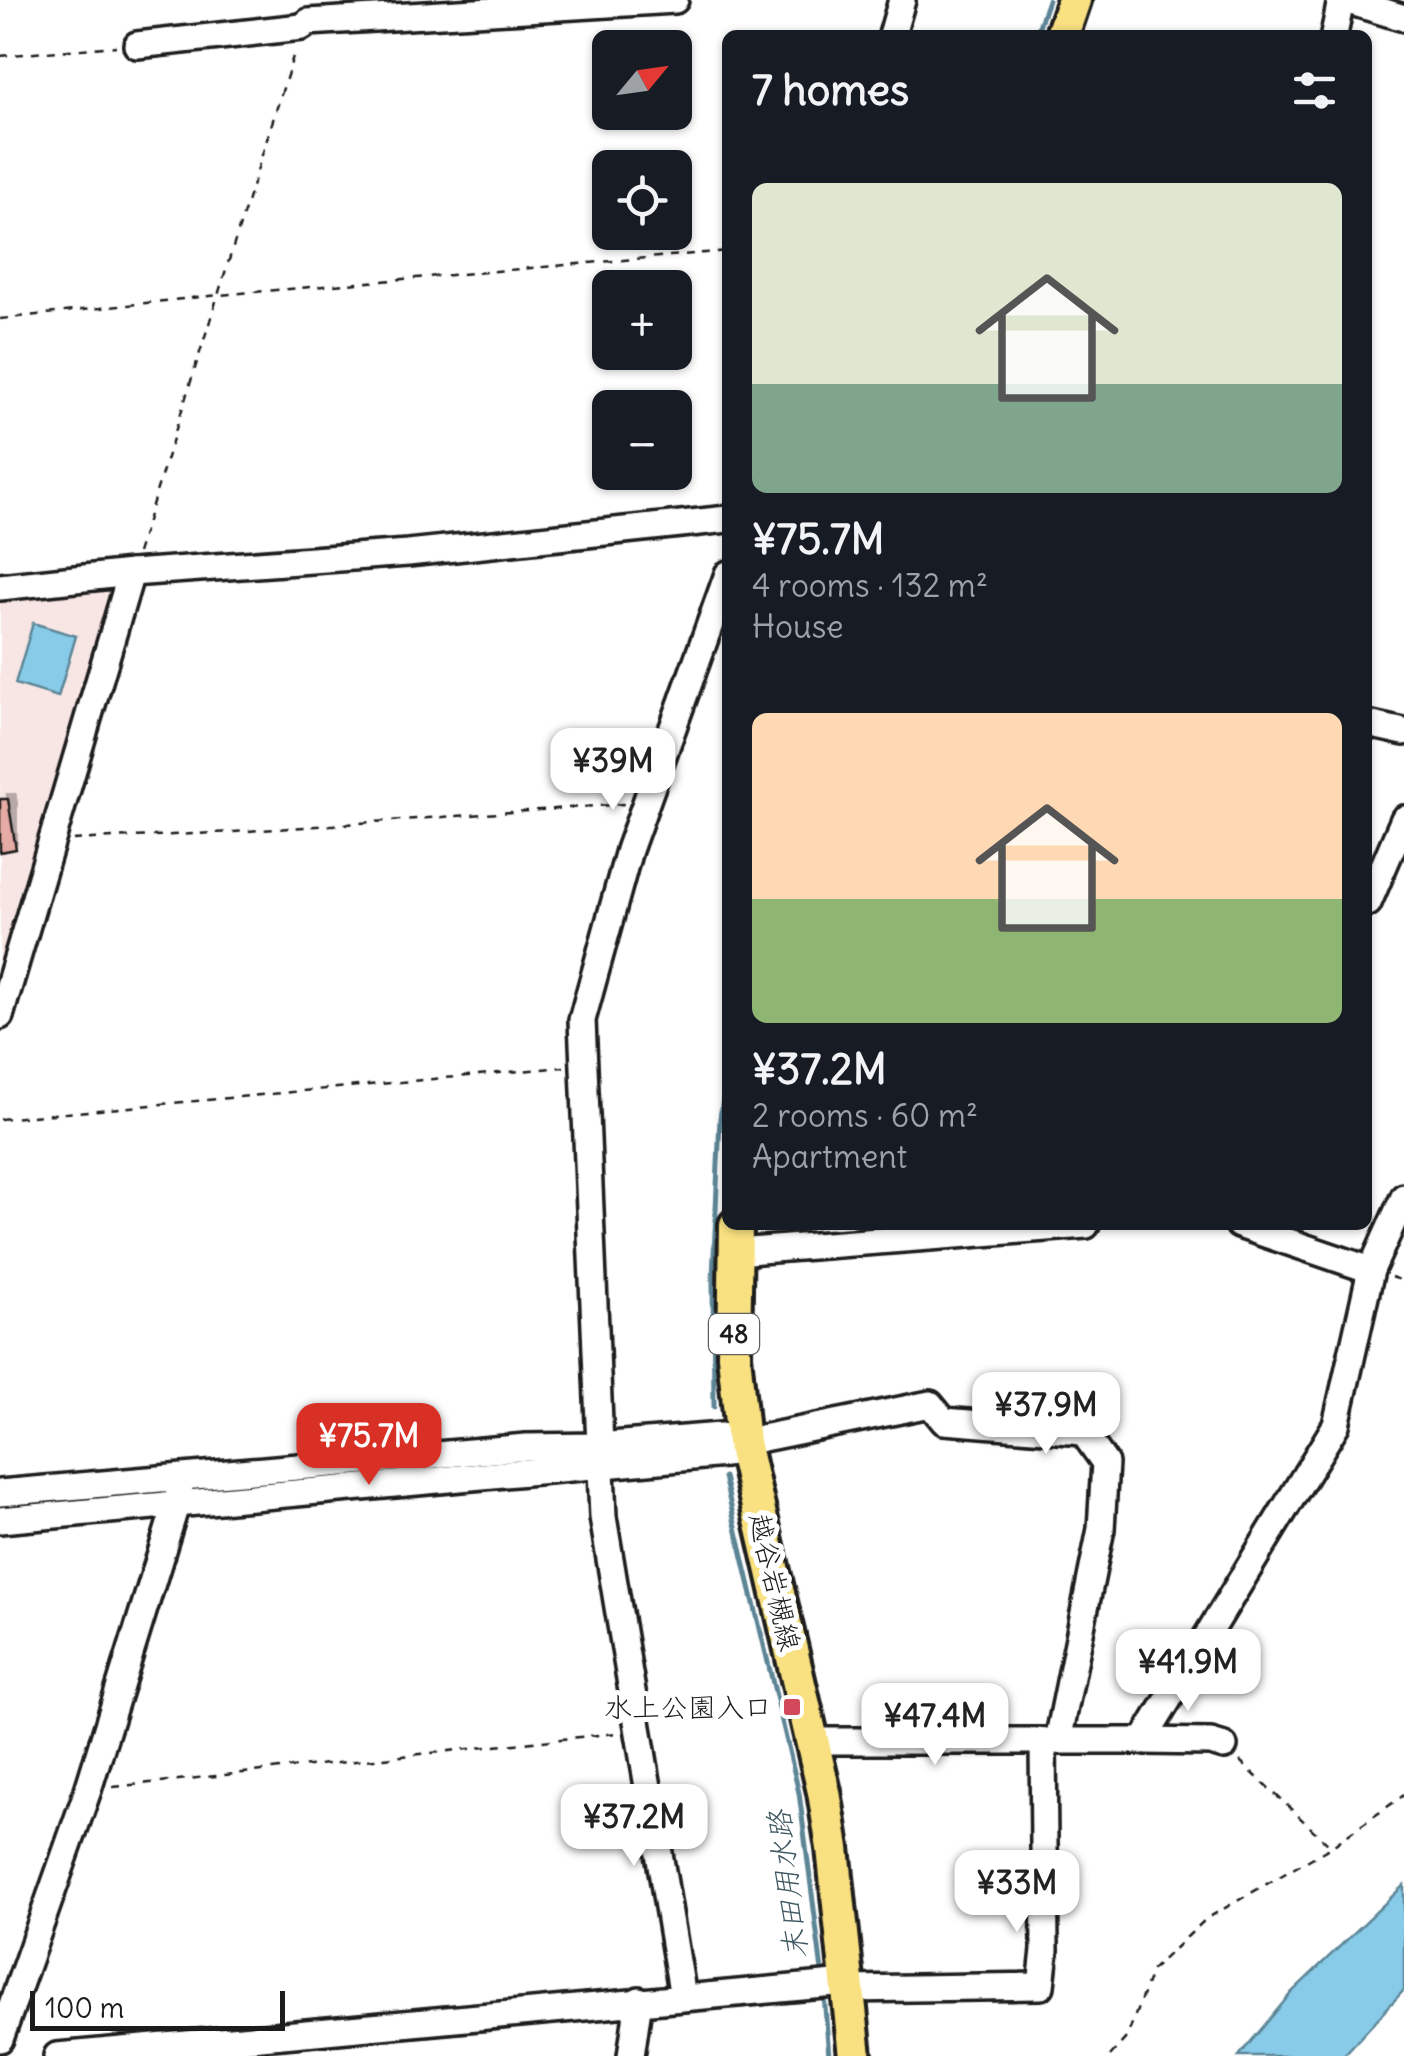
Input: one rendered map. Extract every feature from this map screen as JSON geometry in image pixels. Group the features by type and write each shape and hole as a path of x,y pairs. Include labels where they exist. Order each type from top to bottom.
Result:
{"main road":[{"path":"1064,30 1074,0"},
{"name":"越谷岩槻線","path":"736,1239 734,1355 743,1442 813,1741 833,1848 834,1986 855,2056"}],"street":[{"path":"137,45 302,27 308,22 674,0"},
{"path":"893,30 902,0"},
{"path":"1335,30 1343,0 1404,18"},
{"path":"0,586 408,553 722,520"},
{"path":"0,1016 6,974 52,841 131,573"},
{"path":"683,1998 603,1517 582,1020 645,803 722,591"},
{"path":"1372,725 1404,732"},
{"path":"1372,894 1404,819"},
{"path":"1143,1741 1336,1426 1372,1270 1404,1197"},
{"path":"736,1239 961,1230"},
{"path":"1254,1230 1372,1270"},
{"path":"0,1520 598,1456 721,1436 743,1442 930,1404 944,1421 1083,1432 1105,1463 1101,1528 1051,1741 1041,1986 834,1986 640,2000 57,2056"},
{"path":"0,1493 526,1446 598,1456"},
{"path":"0,2039 88,1790 184,1478"},
{"path":"813,1741 1143,1741 1211,1742 1224,1746"},
{"path":"631,2056 640,2000"}],"path":[{"path":"131,573 302,27"},
{"path":"0,56 137,45"},
{"path":"0,319 218,295 722,252"},
{"path":"52,841 226,833 645,803"},
{"path":"0,1119 586,1065"},
{"path":"88,1790 638,1731"},
{"path":"1224,1746 1330,1847"},
{"path":"1110,2056 1127,2037 1152,1970 1206,1918 1330,1847 1404,1795"}],"shaded area":[{"path":"111,585 116,596 6,959 0,962 0,595"}],"water":[{"path":"33,623 76,636 58,697 15,684"},
{"path":"1404,1885 1404,1990 1343,2056 1239,2056 1292,1992"}],"building":[{"path":"0,799 8,799 16,849 0,852"}],"waterway":[{"name":"末田用水路","path":"1038,30 1048,0"},
{"name":"末田用水路","path":"714,1407 713,1278 722,1105"},
{"name":"末田用水路","path":"724,1477 799,1793 823,1979"},
{"name":"末田用水路","path":"824,1995 829,2056"}],"place":[{"name":"水上公園入口","path":"792,1707"}]}
